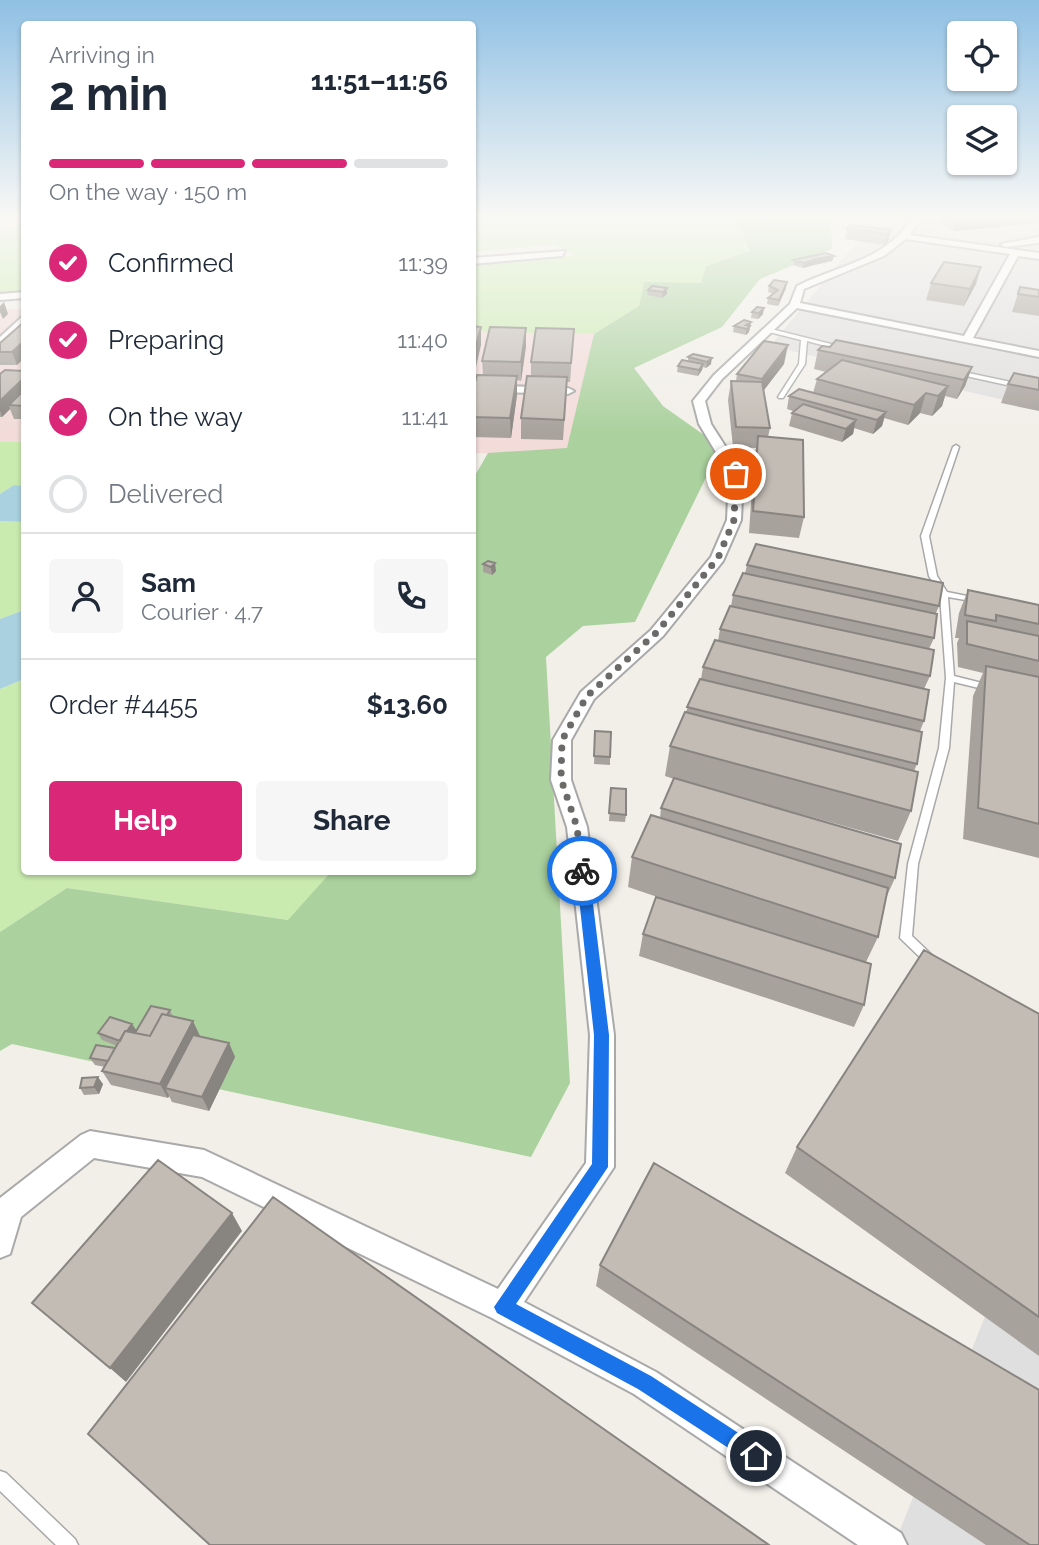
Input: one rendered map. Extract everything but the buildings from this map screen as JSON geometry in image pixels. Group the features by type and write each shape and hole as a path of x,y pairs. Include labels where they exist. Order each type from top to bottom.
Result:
{"street":[{"path":"503,1307 600,1167 602,1035 577,827 561,779 562,740 587,696 657,632 718,558 734,520 736,474 705,424 699,401 718,377 795,306 799,290"},
{"path":"966,341 994,290"},
{"path":"0,297 21,295"},
{"path":"0,303 21,301"},
{"path":"795,306 1039,354"},
{"path":"0,344 21,321"},
{"path":"476,388 569,391"},
{"path":"0,1244 9,1209 90,1144 204,1164 503,1307 645,1383 889,1545"}],"lane":[{"path":"767,330 856,352"},
{"path":"781,397 802,364 804,340"},
{"path":"947,371 1039,390"},
{"path":"942,971 906,937 913,864 944,748 950,678 944,594 933,576 925,536 956,447"},
{"path":"930,591 985,601"},
{"path":"950,678 1001,690"},
{"path":"0,1479 69,1545"}],"shaded area":[{"path":"817,290 1039,290 1039,408 770,346"},
{"path":"0,309 21,309 21,442 0,442"},
{"path":"476,332 594,334 588,456 476,453"},
{"path":"1017,1236 1039,1250 1039,1545 894,1545"}],"green space":[{"path":"0,290 21,290 21,291 0,293"},
{"path":"476,290 642,290 639,306 594,334 476,332"},
{"path":"642,290 751,290 722,327 634,368 663,406 721,447 635,622 583,626 546,657 570,1083 531,1157 12,1044 0,1051 0,932 67,888 288,920 328,875 476,875 476,474 488,453 567,448 594,334 639,306"},
{"path":"0,442 21,442 21,486 14,485 0,494"},
{"path":"0,521 21,522 21,611 0,619"},
{"path":"21,680 21,875 328,875 289,920 67,888 0,932 0,689"}],"water":[{"path":"14,485 21,486 21,522 0,521 0,494"},
{"path":"21,611 21,680 0,689 0,619"}],"way so far":[{"path":"582,871 577,827 561,779 562,740 587,696 657,632 718,558 734,520 736,474"}],"route":[{"path":"582,871 602,1035 600,1167 503,1307 645,1383 756,1456"}]}
